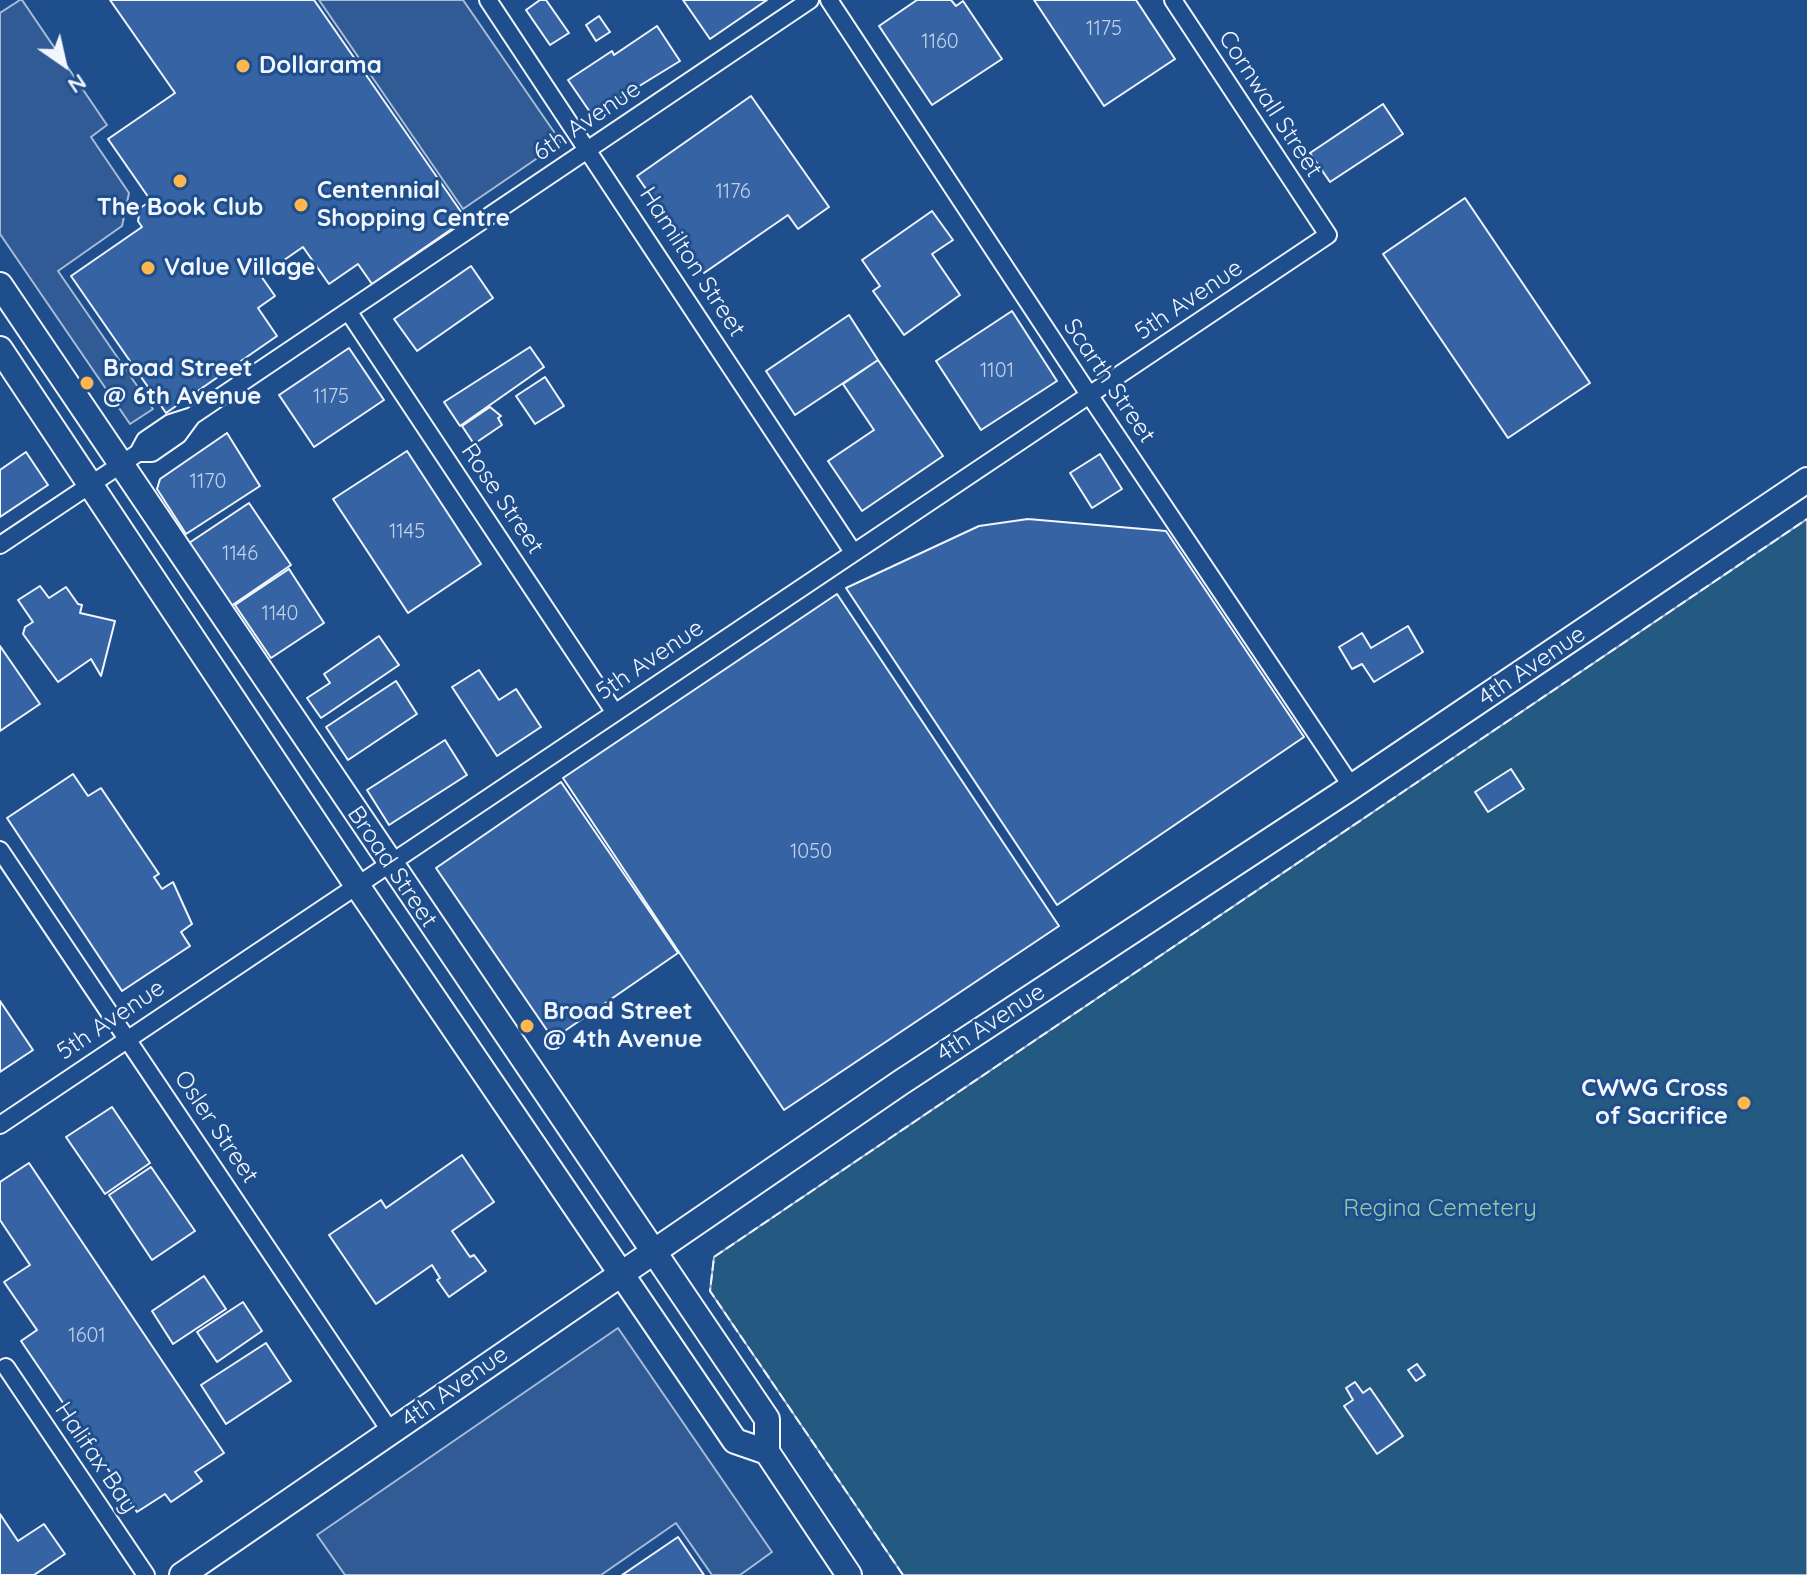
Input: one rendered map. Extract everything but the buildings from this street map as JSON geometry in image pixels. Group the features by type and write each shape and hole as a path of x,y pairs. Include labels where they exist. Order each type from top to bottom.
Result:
{"main road":[{"name":"Broad Street","path":"0,285 129,459 388,863 767,1419 767,1452 849,1575"},
{"name":"Broad Street","path":"0,349 356,884 735,1441 767,1452"},
{"name":"4th Avenue","path":"182,1575 900,1083 1352,787 1807,480"}],"street":[{"name":"Hamilton Street","path":"488,0 853,552"},
{"name":"6th Avenue","path":"0,545 129,459 152,453 178,435 192,416 810,0"},
{"name":"Scarth Street","path":"829,0 1352,787"},
{"name":"Cornwall Street","path":"1173,0 1328,235"},
{"name":"5th Avenue","path":"0,1125 1328,235"},
{"name":"Rose Street","path":"348,311 615,713"},
{"name":"Osler Street","path":"0,850 391,1432"},
{"name":"Halifax Bay","path":"6,1367 146,1575"}],"green space":[{"name":"Regina Cemetery","path":"1807,519 1807,1575 903,1575 710,1291 714,1257"}],"shaded area":[{"path":"20,0 107,125 91,137 129,193 122,226 58,271 153,409 130,424 0,234 0,13"},
{"path":"319,0 463,0 561,142 463,209"},
{"path":"618,1328 772,1552 740,1575 712,1575 676,1523 601,1575 345,1575 317,1535"}],"fence":[{"path":"903,1575 710,1291 714,1257 1807,519"}],"place":[{"name":"Dollarama","path":"243,66"},
{"name":"The Book Club","path":"180,181"},
{"name":"Centennial Shopping Centre","path":"301,205"},
{"name":"Value Village","path":"148,268"},
{"name":"Broad Street @ 6th Avenue","path":"87,383"},
{"name":"Broad Street @ 4th Avenue","path":"527,1026"},
{"name":"CWWG Cross of Sacrifice","path":"1744,1103"}]}
